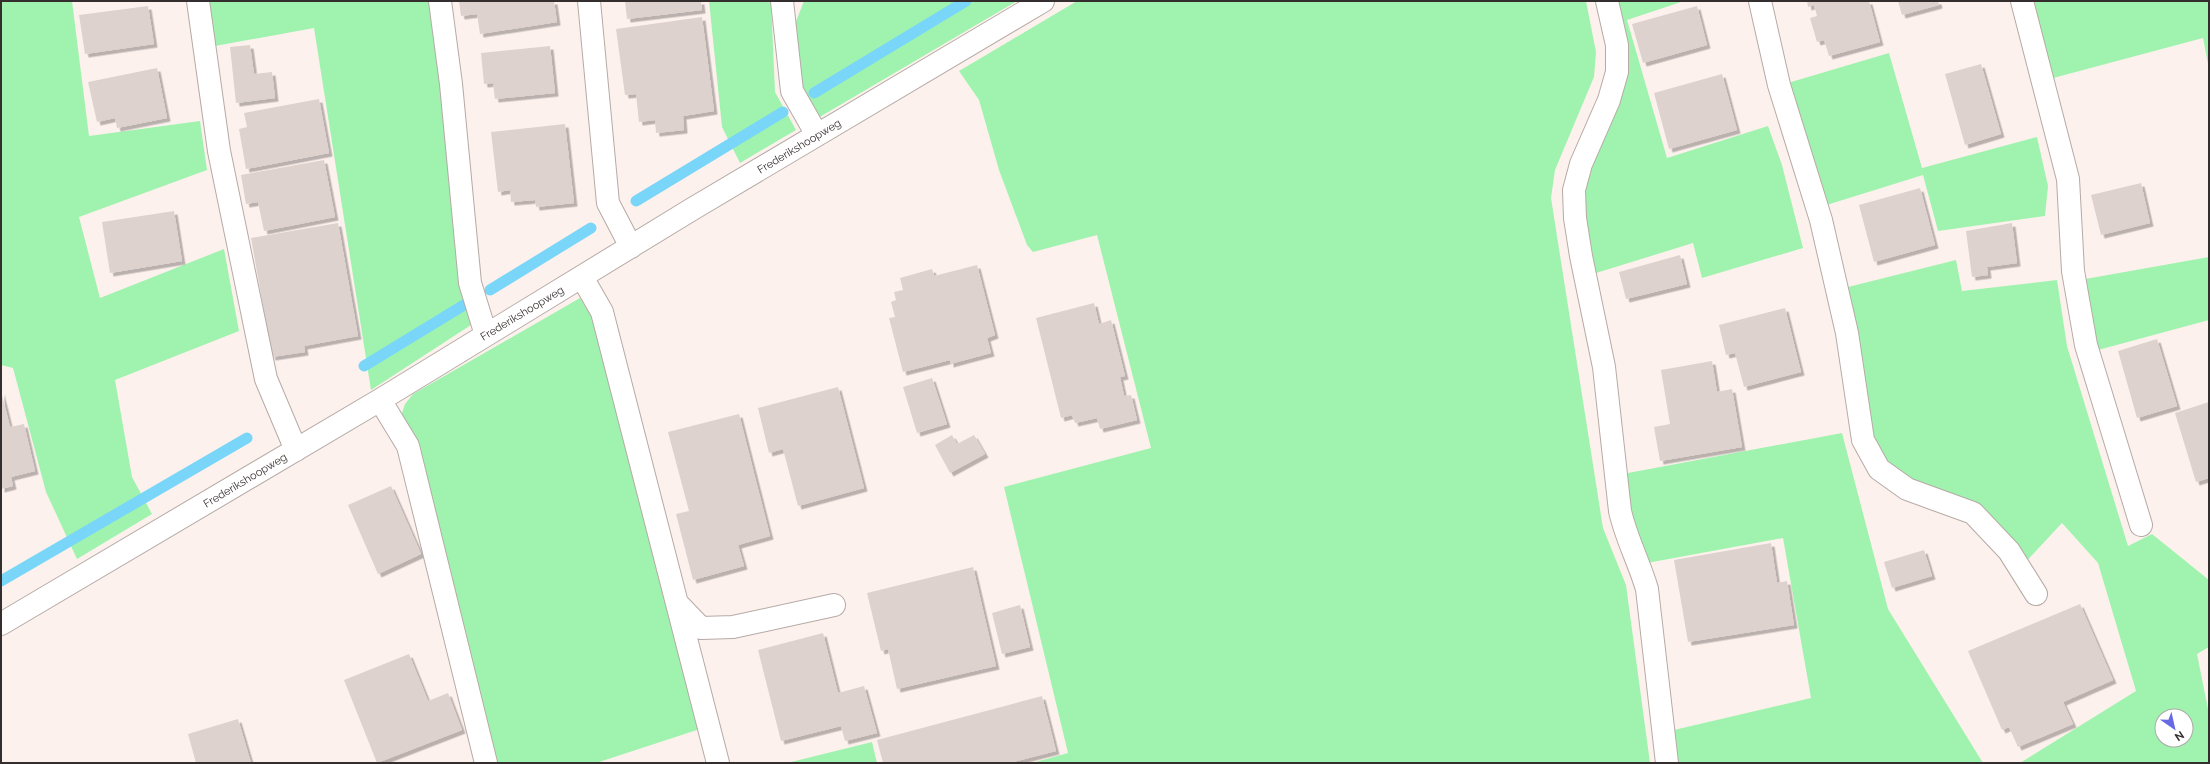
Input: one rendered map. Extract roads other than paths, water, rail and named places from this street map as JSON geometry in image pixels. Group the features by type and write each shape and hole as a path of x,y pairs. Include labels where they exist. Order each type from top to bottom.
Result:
{"street":[{"path":"198,1 219,151 266,379 296,450"},
{"path":"440,1 451,84 470,283 486,335"},
{"path":"589,1 608,203 631,246"},
{"path":"782,1 792,91 817,135"},
{"name":"Frederikshoopweg","path":"3,617 296,450 631,246 1043,1"},
{"path":"1607,1 1617,45 1617,72 1610,100 1581,164 1574,190 1575,218 1604,367 1620,511 1625,531 1639,563 1646,588 1667,763"},
{"path":"1760,1 1779,85 1823,227 1847,333 1863,440 1879,469 1908,489 1973,513 2009,551 2036,594"},
{"path":"2022,1 2068,179 2073,271 2086,345 2141,525"},
{"path":"582,277 602,312 718,763"},
{"path":"380,400 408,446 486,763"},
{"path":"677,602 701,628 733,627 834,605"}],"waterway":[{"path":"814,93 966,1"},
{"path":"636,201 783,112"},
{"path":"490,290 591,228"},
{"path":"364,366 464,305"},
{"path":"1,581 247,438"}]}
